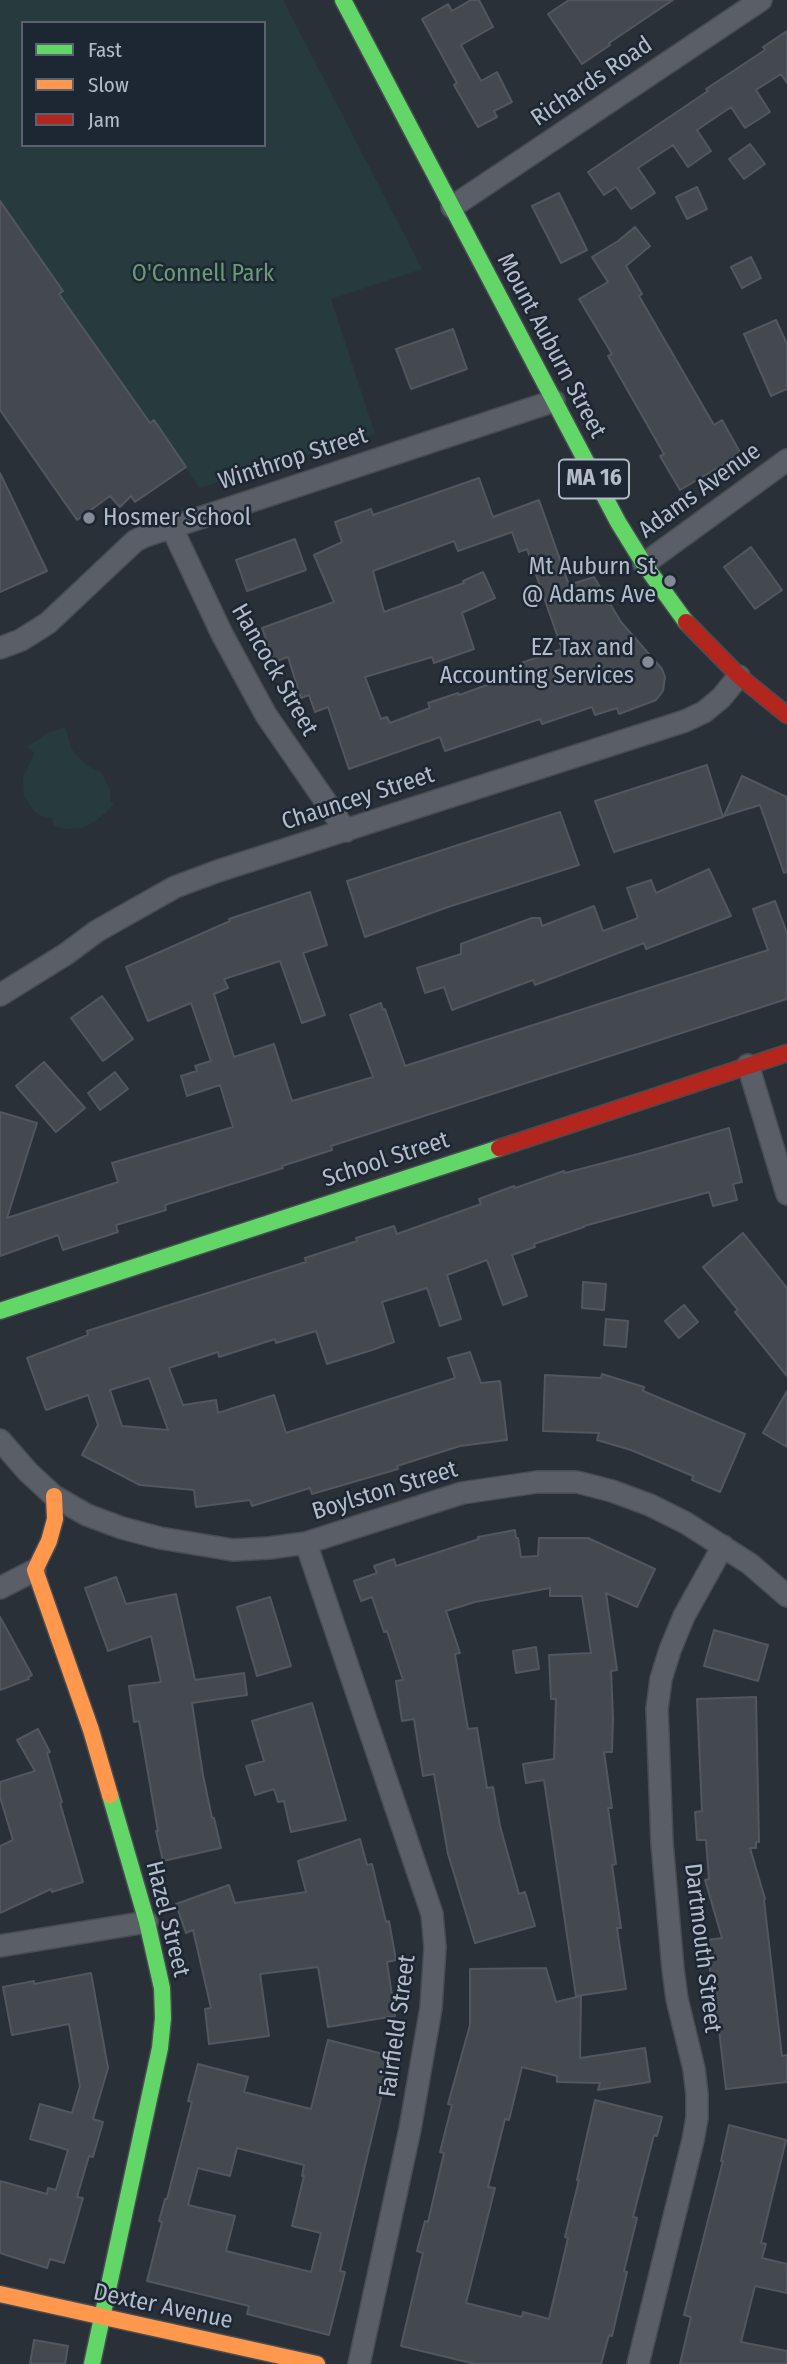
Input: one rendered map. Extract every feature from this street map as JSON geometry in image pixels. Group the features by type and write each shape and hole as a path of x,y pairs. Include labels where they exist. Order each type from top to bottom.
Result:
{"street":[{"name":"Mount Auburn Street","path":"343,0 612,510 644,564 692,630 739,676 787,715"},
{"name":"Richards Road","path":"452,206 761,0"},
{"name":"Winthrop Street","path":"0,648 21,640 48,623 135,541 171,526 554,401"},
{"name":"Adams Avenue","path":"644,564 787,460"},
{"name":"Hancock Street","path":"171,526 222,634 266,715 346,831"},
{"name":"Chauncey Street","path":"0,995 66,954 97,931 175,887 685,721 704,712 739,676"},
{"name":"School Street","path":"0,1311 787,1053"},
{"path":"748,1065 787,1194"},
{"name":"Boylston Street","path":"0,1440 54,1496 87,1515 122,1528 196,1545 233,1550 306,1544 462,1493 537,1482 577,1482 650,1505 723,1546 750,1564 787,1596"},
{"path":"0,1588 35,1570 49,1541 55,1520 54,1496"},
{"name":"Fairfield Street","path":"306,1544 432,1913 435,1947 431,2008 412,2115 359,2364"},
{"name":"Dartmouth Street","path":"638,2364 693,2140 697,2106 694,2069 677,1999 673,1969 662,1843 657,1709 661,1679 674,1638 723,1546"},
{"name":"Hazel Street","path":"35,1570 91,1730 147,1922 162,1988 160,2048 92,2364"},
{"path":"0,1945 147,1922"},
{"name":"Dexter Avenue","path":"0,2294 317,2364"}],"green space":[{"name":"O'Connell Park","path":"0,0 283,0 422,269 331,299 375,434 199,488 154,421 140,428 144,414 65,301 54,297 63,291 0,201"},
{"path":"65,727 72,750 86,765 102,773 114,805 97,820 82,828 66,829 54,826 53,818 35,812 24,796 23,777 35,753 27,747 47,733"}],"building":[{"path":"471,0 479,0 493,27 461,45 481,81 497,72 512,102 494,111 497,117 478,127 422,19 448,4 452,11"},
{"path":"569,0 673,0 582,64 548,14"},
{"path":"787,31 787,83 781,74 756,90 770,112 745,128 731,107 697,130 711,151 688,167 673,145 638,168 655,193 631,209 616,187 604,195 588,172 708,91 706,89 765,50 763,47"},
{"path":"750,144 765,164 744,179 729,159"},
{"path":"697,187 707,209 687,219 676,197"},
{"path":"559,193 587,250 561,263 532,206"},
{"path":"0,201 63,291 59,294 150,423 154,420 186,467 135,502 131,496 120,507 110,496 77,520 0,410"},
{"path":"635,227 650,246 626,266 642,294 639,296 714,425 722,420 741,454 680,490 660,456 664,454 608,356 612,354 579,299 608,282 592,257"},
{"path":"751,257 761,278 742,288 731,267"},
{"path":"776,320 787,344 787,389 771,396 744,334"},
{"path":"453,329 467,369 411,389 396,349"},
{"path":"0,473 47,571 0,592"},
{"path":"479,478 493,517 539,500 569,585 594,577 621,622 662,669 665,677 663,691 656,700 619,714 617,708 595,715 592,707 542,724 540,719 445,751 440,737 349,769 328,707 315,712 309,695 301,698 288,657 274,662 262,628 334,602 314,555 342,542 335,522 371,509 373,515","holes":["512,532 519,552 527,549 562,649 521,663 524,672 428,703 430,708 390,723 387,717 381,719 365,677 432,657 434,663 474,649 462,613 495,598 483,572 463,581 464,583 384,612 373,571 454,541 458,551"]},
{"path":"295,539 306,570 247,591 236,560"},
{"path":"751,547 782,590 755,609 724,567"},
{"path":"707,765 723,817 614,852 595,801"},
{"path":"742,776 787,797 787,872 784,873 760,805 724,816"},
{"path":"560,812 579,865 365,937 347,881"},
{"path":"709,869 731,916 646,949 644,943 535,985 533,980 452,1010 444,987 425,993 417,968 461,954 461,944 532,918 540,918 542,926 594,906 603,931 638,918 627,888 651,880 656,893"},
{"path":"310,892 327,945 303,953 325,1015 302,1023 280,961 224,979 228,988 214,994 234,1057 274,1044 292,1101 373,1077 350,1015 381,1003 405,1066 768,950 753,909 775,901 787,933 787,999 331,1146 332,1150 282,1166 283,1168 165,1205 166,1210 116,1225 118,1232 63,1250 58,1235 0,1256 0,1112 37,1123 7,1218 118,1182 112,1163 233,1127 220,1085 187,1096 181,1076 197,1071 195,1066 211,1061 191,1003 148,1021 126,967 230,921 229,919"},
{"path":"102,996 133,1039 103,1061 71,1018"},
{"path":"44,1062 85,1108 56,1132 16,1086"},
{"path":"115,1072 128,1089 100,1110 88,1093"},
{"path":"729,1128 742,1182 733,1184 737,1200 713,1206 709,1192 584,1226 534,1244 535,1247 512,1255 527,1296 503,1305 487,1260 447,1275 461,1319 440,1326 427,1288 382,1302 394,1342 327,1364 316,1331 276,1343 275,1339 219,1357 218,1352 169,1368 183,1405 216,1400 218,1413 274,1395 286,1433 455,1378 448,1358 470,1352 481,1383 500,1381 507,1440 460,1446 397,1466 398,1469 312,1494 310,1488 252,1506 250,1500 196,1507 194,1490 140,1485 82,1455 98,1425 88,1395 46,1410 27,1358 88,1335 87,1331 306,1262 305,1258 394,1226 397,1234 481,1204 479,1199 514,1186 515,1188 564,1171 565,1173","holes":["149,1378 168,1430 122,1426 110,1390"]},
{"path":"743,1233 787,1288 787,1376 735,1312 738,1310 703,1267"},
{"path":"583,1282 606,1284 604,1310 582,1308"},
{"path":"684,1305 698,1322 679,1338 665,1321"},
{"path":"606,1319 628,1321 626,1347 604,1345"},
{"path":"602,1374 644,1387 643,1391 745,1434 720,1492 692,1480 693,1476 631,1450 597,1440 599,1433 543,1431 545,1375 601,1378"},
{"path":"787,1391 787,1447 763,1433"},
{"path":"515,1530 521,1557 538,1556 539,1538 588,1538 655,1569 637,1607 606,1593 617,1670 611,1671 612,1752 604,1752 616,1864 612,1865 621,1928 617,1928 626,1989 576,1996 544,1780 526,1783 523,1764 554,1759 556,1699 551,1699 549,1655 591,1653 582,1596 550,1596 550,1588 475,1602 446,1611 460,1653 455,1654 468,1729 477,1728 487,1788 493,1787 500,1826 519,1894 525,1892 535,1926 475,1943 448,1854 434,1774 423,1776 414,1719 402,1721 396,1681 403,1680 387,1631 384,1632 372,1597 361,1601 354,1581 377,1573 374,1566 394,1559 396,1566 479,1539 478,1537"},
{"path":"116,1577 126,1604 176,1594 195,1680 244,1673 247,1695 192,1703 203,1775 221,1848 163,1861 139,1721 134,1722 129,1686 161,1682 151,1636 108,1651 85,1588"},
{"path":"270,1597 291,1666 257,1676 237,1607"},
{"path":"0,1617 32,1675 29,1679 0,1690"},
{"path":"714,1630 768,1645 758,1681 704,1666"},
{"path":"536,1647 539,1669 516,1673 513,1651"},
{"path":"756,1697 759,1842 756,1842 756,1848 750,1848 765,1899 782,2056 787,2055 787,2082 726,2089 719,2030 716,2030 707,1940 722,1938 705,1880 709,1879 706,1840 697,1840 695,1812 702,1811 697,1699"},
{"path":"312,1703 346,1820 291,1832 284,1801 278,1802 274,1789 255,1795 246,1766 264,1761 252,1721"},
{"path":"38,1729 50,1752 47,1753 83,1882 52,1892 51,1889 0,1913 0,1846 13,1840 0,1797 0,1782 35,1771 17,1740"},
{"path":"360,1839 367,1865 372,1864 386,1922 389,1921 396,1960 387,1962 395,2016 328,2027 318,1967 260,1974 269,2036 209,2044 205,2009 211,2008 193,1930 186,1933 176,1904 229,1885 235,1903 306,1892 298,1861"},
{"path":"546,1968 556,2002 581,1996 580,2058 645,2048 650,2082 598,2090 600,2083 557,2082 557,2076 522,2067 509,2120 505,2119 488,2187 495,2188 466,2303 522,2317 523,2312 549,2319 595,2100 662,2117 657,2136 654,2135 633,2217 637,2218 612,2336 609,2335 601,2364 475,2364 401,2346 423,2253 417,2251 425,2221 428,2222 444,2153 440,2152 452,2105 448,2104 470,2025 470,1969"},
{"path":"91,1973 108,2068 93,2119 103,2122 77,2197 83,2198 64,2263 50,2259 47,2268 0,2253 0,2181 47,2194 48,2188 56,2190 68,2150 30,2139 40,2104 72,2113 80,2086 69,2024 12,2035 3,1987"},
{"path":"328,2040 391,2056 340,2271 345,2272 329,2335 247,2314 249,2306 147,2281 162,2222 159,2221 192,2102 188,2101 198,2064 248,2077 244,2092 311,2109","holes":["237,2148 304,2165 304,2176 292,2226 321,2233 311,2272 226,2251 235,2216 188,2205 198,2168 230,2176"]},
{"path":"729,2125 786,2140 761,2243 766,2244 762,2258 787,2264 787,2293 755,2286 741,2342 787,2351 787,2364 680,2364 691,2317 684,2315 723,2161"},
{"path":"34,2340 68,2346 65,2364 30,2364"}],"traffic: fast":[{"path":"343,0 618,522 644,564 686,622"},
{"path":"0,1311 499,1148"},
{"path":"92,2364 160,2048 163,2018 162,1988 147,1922 110,1795"}],"traffic: slow":[{"path":"54,1496 55,1519 49,1541 35,1570 91,1730 110,1795"},
{"path":"0,2294 317,2364"}],"traffic: jam":[{"path":"686,622 739,676 787,715"},
{"path":"499,1148 787,1053"}],"place":[{"name":"Hosmer School","path":"89,518"},
{"name":"Mt Auburn St @ Adams Ave","path":"670,581"},
{"name":"EZ Tax and Accounting Services","path":"648,662"}]}
